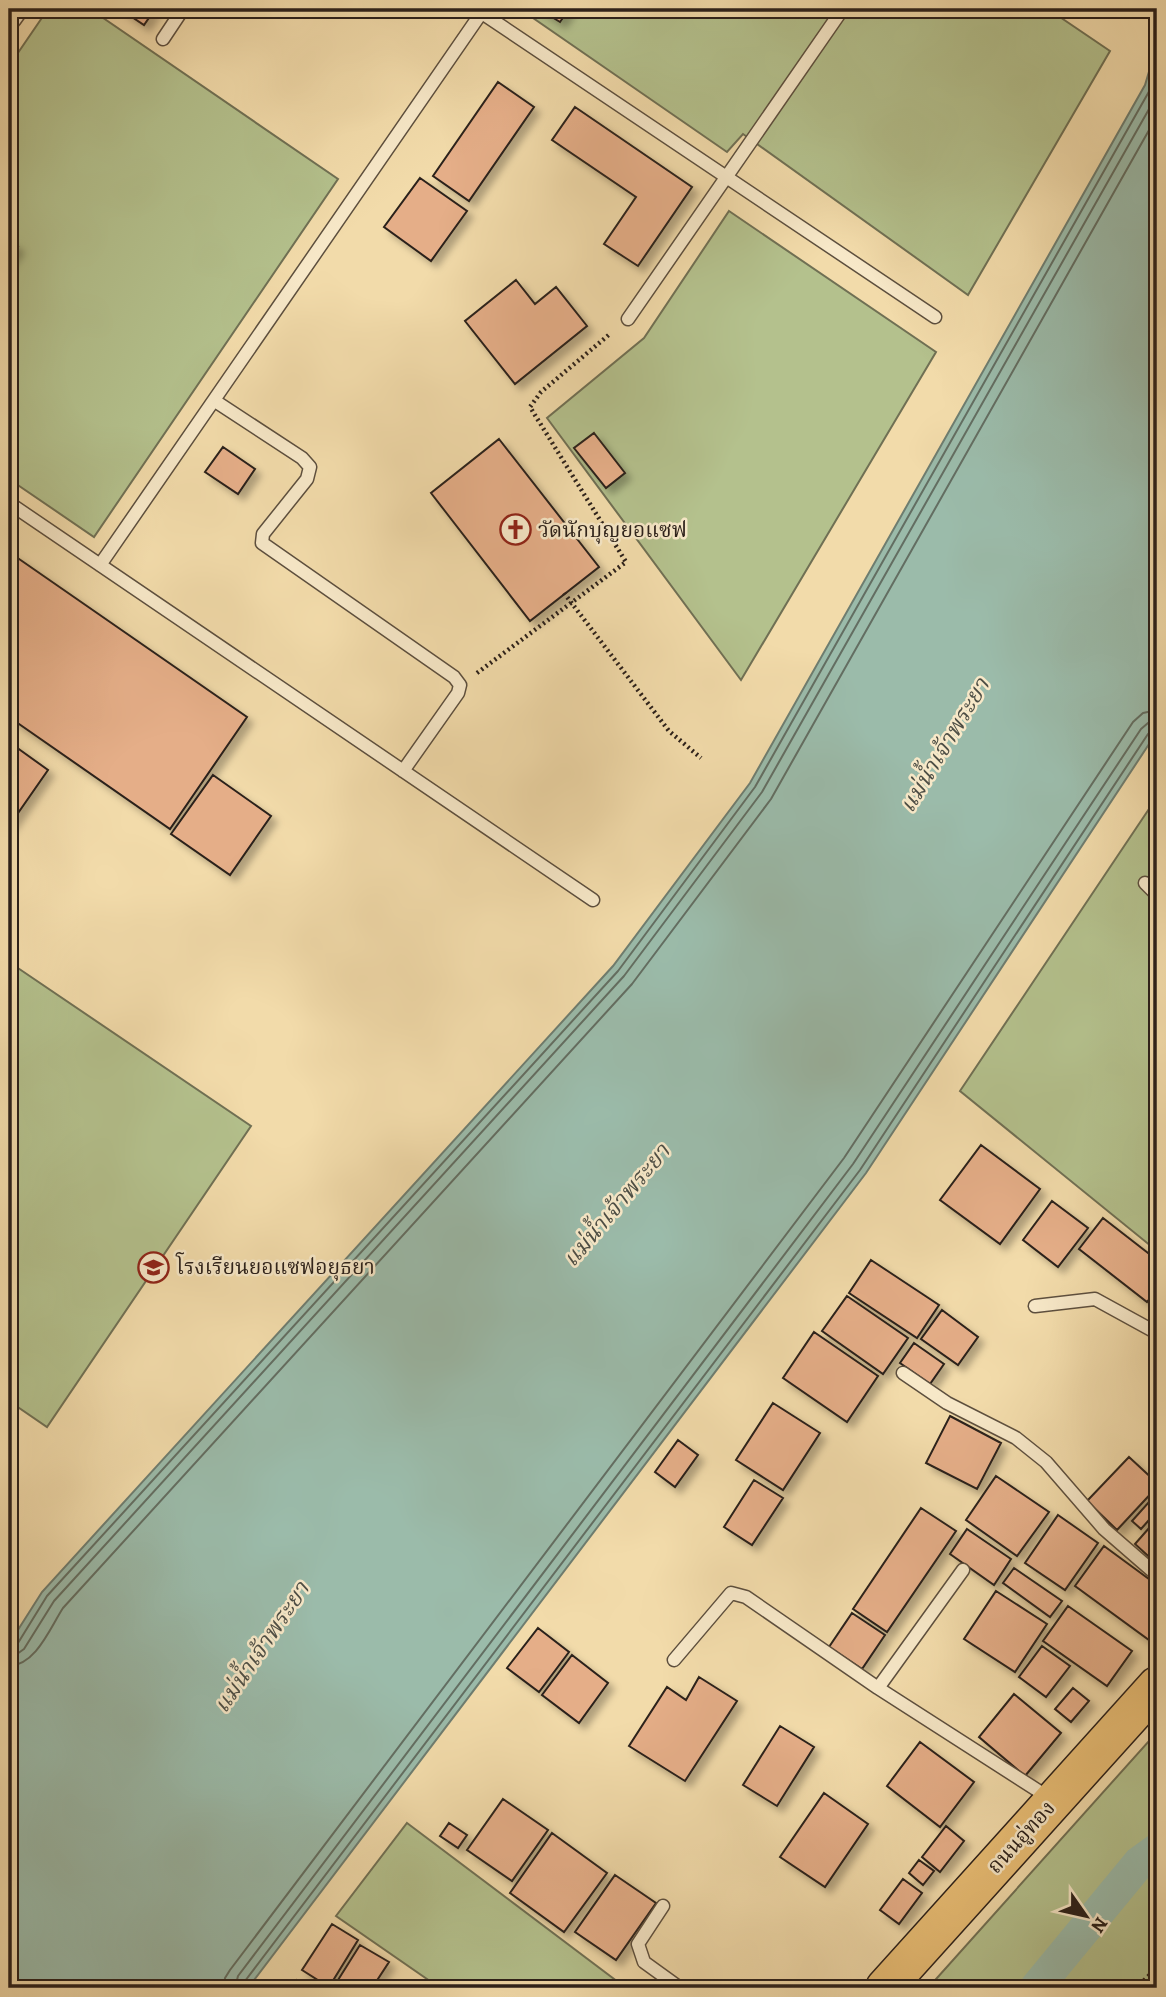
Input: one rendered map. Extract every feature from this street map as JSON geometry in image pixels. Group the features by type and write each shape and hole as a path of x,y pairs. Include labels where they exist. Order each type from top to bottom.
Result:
{"main road":[{"name":"ถนนอู่ทอง","path":"885,1988 1157,1686"}],"street":[{"path":"9,16 14,9"}],"lane":[{"path":"163,39 183,9"},
{"path":"100,565 215,401 480,10 935,317"},
{"path":"628,319 842,10"},
{"path":"215,401 302,458 310,467 307,479 263,534 262,543 454,677 460,685 458,693 402,771"},
{"path":"9,503 593,900"},
{"path":"1145,883 1157,895"},
{"path":"1035,1306 1095,1299 1157,1333"},
{"path":"902,1373 947,1403 1016,1438 1046,1462 1104,1529 1157,1575"},
{"path":"878,1688 963,1570"},
{"path":"674,1660 731,1593 746,1597 878,1688 1054,1801"},
{"path":"663,1906 638,1944 644,1962 680,1988"}],"path":[{"path":"460,685 626,561 530,407 541,392 628,319"},
{"path":"564,593 669,731 701,758"},
{"path":"1136,1988 1157,1968"}],"green space":[{"path":"48,9 90,9 338,179 94,537 9,479 9,66"},
{"path":"520,9 1048,9 1110,51 968,295 743,134 727,152"},
{"path":"729,211 936,352 741,680 547,418 644,338"},
{"path":"1157,797 1157,1251 960,1091"},
{"path":"9,962 251,1126 47,1427 9,1401"},
{"path":"1157,1732 1157,1988 928,1988"},
{"path":"407,1823 626,1988 440,1988 336,1916"}],"water":[{"name":"แม่น้ำเจ้าพระยา","path":"1157,45 1157,732 866,1173 248,1988 9,1988 9,1644 42,1592 613,966 750,783 1145,85"}],"building":[{"path":"120,9 155,9 144,25"},
{"path":"539,9 569,9 560,22"},
{"path":"498,82 534,107 469,201 433,176"},
{"path":"575,107 692,187 638,266 604,244 636,197 552,140"},
{"path":"420,178 467,211 431,261 384,227"},
{"path":"9,240 18,247 9,260"},
{"path":"516,280 535,304 556,287 587,326 515,384 465,321"},
{"path":"594,433 625,473 606,488 574,448"},
{"name":"วัดนักบุญยอแซฟ","path":"499,439 599,567 530,621 431,493"},
{"path":"223,447 255,469 238,494 205,472"},
{"path":"9,552 247,717 170,829 9,717"},
{"path":"9,742 48,770 9,826"},
{"path":"213,775 271,816 230,875 171,834"},
{"path":"981,1145 1040,1189 1000,1244 940,1200"},
{"path":"1052,1201 1088,1228 1058,1267 1023,1240"},
{"path":"1103,1218 1157,1260 1157,1289 1147,1302 1079,1249"},
{"path":"871,1260 939,1305 917,1338 849,1293"},
{"path":"847,1296 908,1338 883,1374 822,1331"},
{"path":"942,1310 978,1337 958,1365 921,1339"},
{"path":"814,1332 878,1376 847,1422 783,1378"},
{"path":"914,1343 944,1364 930,1384 900,1363"},
{"path":"773,1403 820,1433 783,1490 736,1460"},
{"path":"950,1416 1001,1443 977,1489 926,1463"},
{"path":"678,1440 698,1455 675,1487 655,1472"},
{"path":"1129,1457 1157,1483 1157,1487 1117,1530 1087,1501"},
{"path":"996,1476 1049,1512 1017,1556 966,1520"},
{"path":"754,1480 783,1498 752,1545 724,1527"},
{"path":"1157,1493 1157,1511 1141,1529 1132,1521"},
{"path":"921,1508 956,1531 887,1632 853,1609"},
{"path":"1058,1515 1098,1543 1065,1590 1025,1563"},
{"path":"1157,1519 1157,1564 1135,1544"},
{"path":"967,1529 1011,1559 994,1585 950,1554"},
{"path":"1104,1546 1157,1585 1157,1629 1149,1640 1075,1586"},
{"path":"1014,1568 1062,1601 1050,1617 1003,1583"},
{"path":"996,1591 1047,1624 1015,1672 964,1639"},
{"path":"1068,1606 1132,1651 1107,1686 1043,1641"},
{"path":"852,1613 885,1635 862,1669 829,1647"},
{"path":"538,1628 569,1652 539,1692 507,1668"},
{"path":"1042,1646 1070,1666 1046,1697 1019,1677"},
{"path":"572,1655 608,1683 579,1723 542,1695"},
{"path":"699,1677 737,1701 685,1781 629,1746 667,1687 686,1700"},
{"path":"1073,1688 1089,1701 1071,1722 1055,1709"},
{"path":"1014,1694 1061,1733 1025,1776 979,1737"},
{"path":"780,1726 814,1747 777,1806 743,1785"},
{"path":"920,1742 974,1782 940,1827 887,1786"},
{"path":"824,1793 868,1824 825,1887 780,1857"},
{"path":"503,1799 548,1830 512,1881 467,1850"},
{"path":"449,1823 467,1835 458,1848 440,1836"},
{"path":"946,1826 964,1841 940,1872 922,1857"},
{"path":"552,1833 607,1873 564,1932 510,1893"},
{"path":"919,1860 934,1871 923,1885 909,1873"},
{"path":"615,1875 656,1903 616,1960 575,1932"},
{"path":"903,1879 922,1893 899,1924 880,1910"},
{"path":"332,1924 358,1940 329,1987 302,1970"},
{"path":"360,1945 389,1962 372,1988 333,1988"},
{"path":"297,1980 311,1988 292,1988"}],"waterway":[{"path":"1036,1988 1139,1863 1157,1850"}],"place":[{"name":"วัดนักบุญยอแซฟ","path":"515,530"},
{"name":"โรงเรียนยอแซฟอยุธยา","path":"153,1267"}]}
